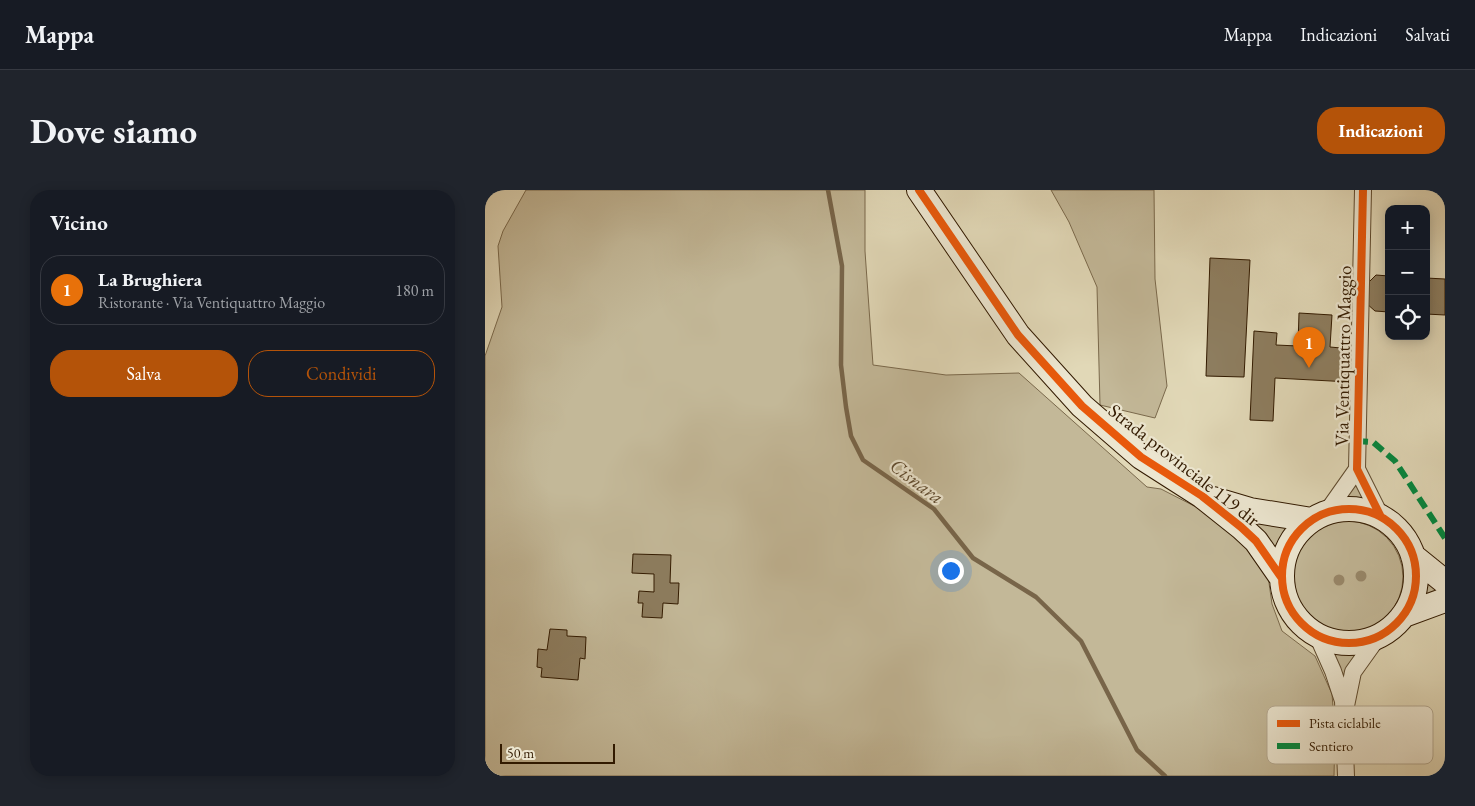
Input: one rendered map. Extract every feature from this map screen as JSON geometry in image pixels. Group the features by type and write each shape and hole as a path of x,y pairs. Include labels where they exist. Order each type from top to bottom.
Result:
{"street":[{"name":"Strada provinciale 119 dir","path":"919,190 965,261 1018,335 1083,406 1141,456 1202,496 1256,541 1281,576"},
{"name":"Via Ventiquattro Maggio","path":"1363,190 1357,469 1381,517"},
{"name":"Via Ventiquattro Maggio","path":"1319,516 1357,469"},
{"name":"Strada provinciale 119 dir","path":"1202,496 1250,510 1319,516"},
{"path":"1343,510 1360,510 1381,517 1401,534 1413,556 1416,580 1410,604 1404,614 1388,631 1378,637 1353,643 1329,640 1317,635 1303,625 1291,611 1283,589 1281,576 1283,563 1290,545 1301,528 1319,516 1343,510"},
{"path":"1413,556 1445,582"},
{"path":"1404,614 1445,600"},
{"path":"1317,635 1339,687 1343,706"},
{"path":"1347,706 1353,672 1378,637"}],"shaded area":[{"path":"526,190 865,190 865,251 873,365 946,375 1019,373 1147,487 1161,489 1202,510 1252,550 1268,576 1272,604 1282,631 1315,656 1332,694 1333,706 1267,706 1267,764 1334,764 1334,776 485,776 485,356 502,307 498,246 503,231"},
{"path":"1051,190 1154,190 1155,279 1167,386 1155,418 1100,405 1097,287 1069,222"},
{"path":"1355,483 1364,501 1343,501"},
{"path":"1245,518 1289,528 1282,537 1275,554"},
{"path":"1347,521 1368,525 1386,538 1399,556 1403,577 1399,598 1386,616 1368,629 1347,633 1326,629 1308,616 1295,598 1291,577 1295,556 1308,538 1326,525"},
{"path":"1423,575 1445,585 1419,602"},
{"path":"1332,651 1358,651 1343,676"}],"building":[{"path":"1210,258 1250,260 1244,377 1206,376"},
{"path":"1376,275 1385,276 1385,312 1375,311 1366,303 1368,283"},
{"path":"1430,278 1445,279 1445,315 1430,314"},
{"path":"1299,313 1332,315 1330,347 1352,349 1350,382 1275,378 1273,421 1250,420 1254,331 1277,333 1276,345 1298,346"},
{"path":"633,554 671,555 670,583 679,583 678,604 663,603 662,618 642,617 643,603 638,603 639,591 654,592 654,574 632,573"},
{"path":"550,629 567,630 567,636 586,637 585,659 580,658 578,680 541,677 542,668 537,667 538,649 547,650"}],"waterway":[{"name":"Cisnara","path":"828,190 842,266 841,365 846,407 851,436 863,460 934,509 973,558 1036,597 1081,641 1137,750 1165,776"}],"marked path":[{"path":"1356,441 1373,442 1395,461 1445,538"}],"cycle path":[{"path":"919,190 1018,335 1082,406 1141,457 1202,496 1241,527 1256,541 1281,577"},
{"path":"1363,190 1357,469 1381,517"},
{"path":"1349,509 1375,514 1386,520 1396,529 1405,539 1411,550 1416,576 1411,602 1405,613 1396,623 1386,632 1375,638 1349,643 1323,638 1312,632 1302,623 1293,613 1287,602 1282,576 1287,550 1293,539 1302,529 1312,520 1323,514 1349,509"}],"place":[{"name":"La Brughiera","path":"1309,368"}]}
